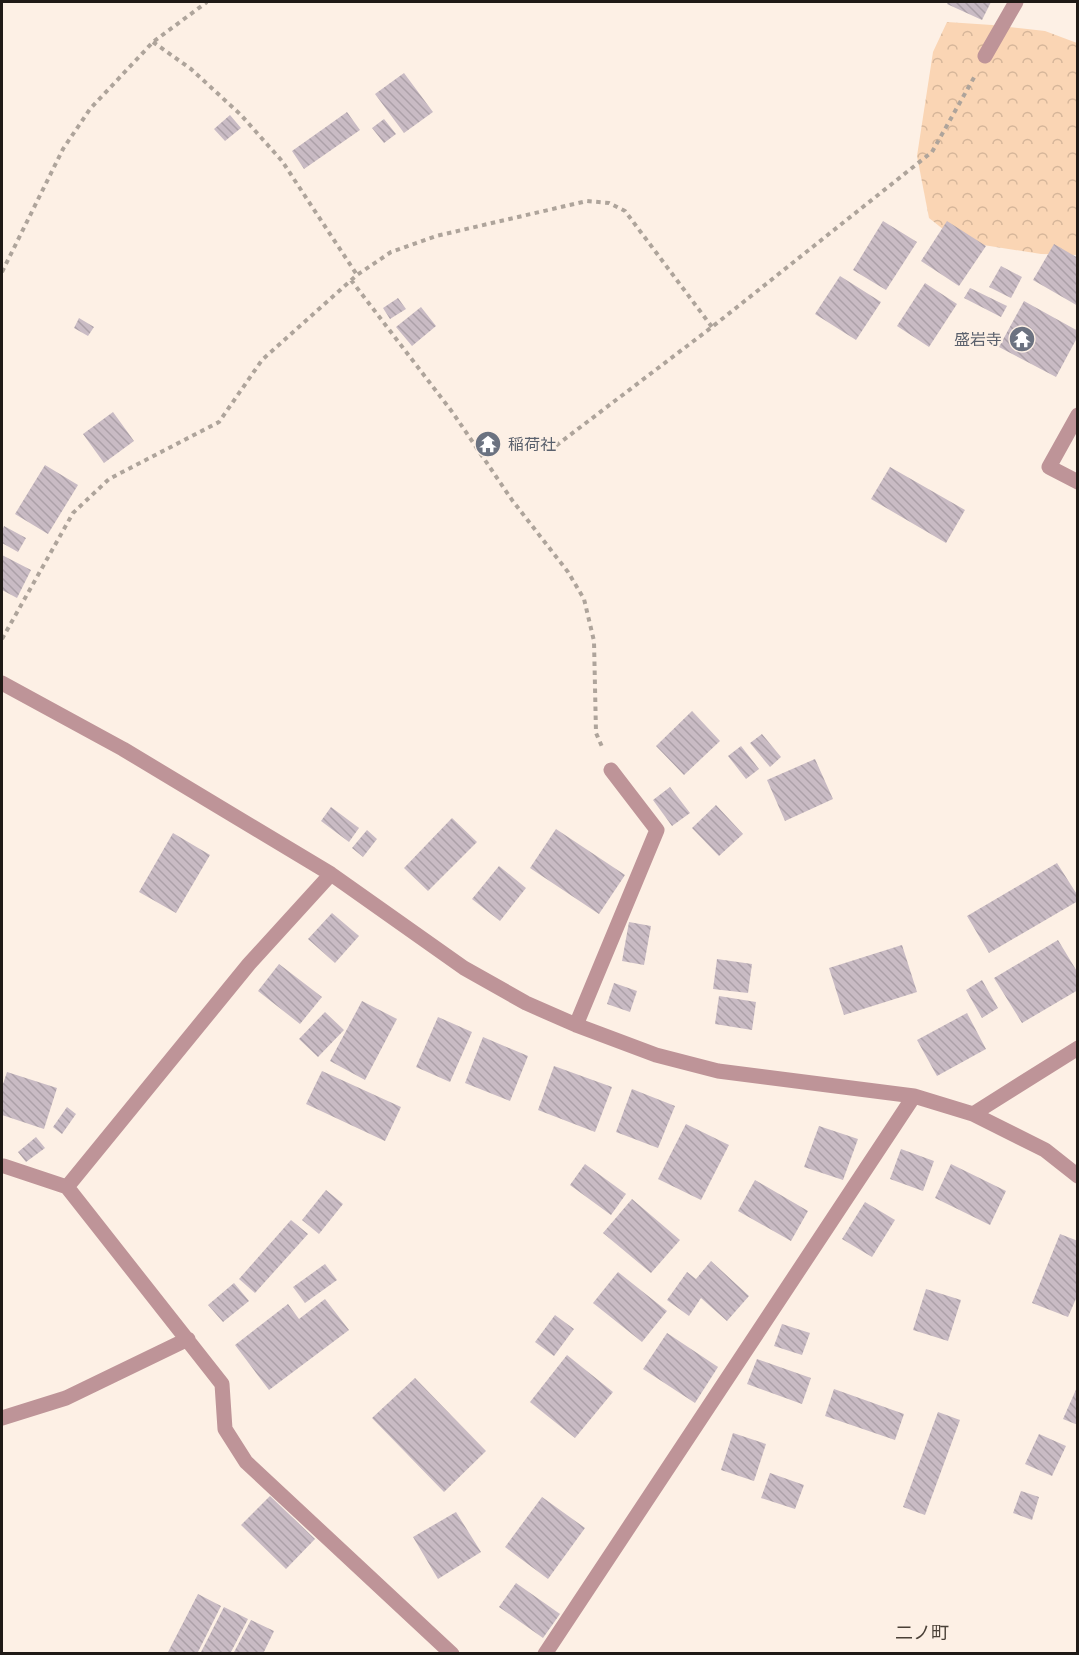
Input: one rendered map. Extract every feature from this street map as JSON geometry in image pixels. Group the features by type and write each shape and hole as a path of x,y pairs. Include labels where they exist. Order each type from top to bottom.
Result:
{"street":[{"path":"986,56 1016,2"},
{"path":"1077,415 1049,467 1077,482"},
{"path":"2,683 123,749 331,874 464,968 526,1003 576,1025 657,1055 718,1071 914,1096 973,1114 1045,1150 1077,1176"},
{"path":"576,1025 657,830 611,770"},
{"path":"68,1187 249,964 331,874"},
{"path":"973,1114 1077,1048"},
{"path":"545,1653 914,1096"},
{"path":"4,1166 68,1187 222,1384 225,1429 246,1462 452,1653"},
{"path":"2,1418 66,1398 188,1339"}],"path":[{"path":"2,272 63,149 90,109 153,42 207,2"},
{"path":"153,42 191,69 241,115 282,161 357,275"},
{"path":"549,451 712,327 932,153 986,56"},
{"path":"2,639 73,513 109,479 219,422 262,360 351,280 391,252 435,236 587,201 609,203 625,211 712,327"},
{"path":"351,280 453,413 512,500 568,572 585,599 594,641 596,733 611,770"}],"green space":[{"path":"947,22 1045,31 1077,43 1077,255 1041,254 958,241 929,218 917,156 933,52"}],"building":[{"path":"948,2 991,2 982,20 947,4"},
{"path":"404,73 433,112 404,133 375,94"},
{"path":"347,112 360,130 304,169 292,151"},
{"path":"230,115 241,128 225,141 214,129"},
{"path":"384,119 396,134 384,143 372,128"},
{"path":"883,221 917,242 886,290 853,270"},
{"path":"947,221 986,246 959,286 921,261"},
{"path":"1054,244 1078,258 1078,306 1033,280"},
{"path":"1001,266 1022,277 1011,298 989,287"},
{"path":"840,276 881,302 856,340 815,314"},
{"path":"925,283 957,304 929,347 897,326"},
{"path":"970,288 1007,306 1001,317 964,298"},
{"path":"398,298 406,309 390,319 383,308"},
{"path":"1024,301 1078,331 1078,336 1056,377 999,347"},
{"path":"421,307 436,326 412,346 396,327"},
{"path":"79,318 94,327 88,336 74,328"},
{"path":"113,412 134,441 104,463 83,434"},
{"path":"45,465 78,485 48,534 15,514"},
{"path":"890,467 965,510 946,543 871,499"},
{"path":"4,526 26,538 18,552 2,543"},
{"path":"2,555 31,570 17,598 2,590"},
{"path":"692,711 720,741 684,775 656,746"},
{"path":"762,734 781,757 770,767 750,743"},
{"path":"741,746 759,769 746,779 728,756"},
{"path":"815,759 833,799 785,821 767,780"},
{"path":"670,787 690,813 672,826 653,800"},
{"path":"716,805 743,834 719,856 692,828"},
{"path":"331,807 359,828 349,842 321,821"},
{"path":"452,818 477,842 428,891 404,868"},
{"path":"556,829 625,875 599,914 530,868"},
{"path":"367,830 377,839 363,857 352,848"},
{"path":"173,833 210,855 176,913 139,892"},
{"path":"1057,863 1078,896 1078,901 989,953 967,916"},
{"path":"499,866 526,888 500,921 472,899"},
{"path":"332,913 359,936 335,963 308,939"},
{"path":"629,922 651,926 644,965 622,961"},
{"path":"1058,940 1078,973 1078,990 1022,1023 994,978"},
{"path":"902,945 917,992 844,1015 829,968"},
{"path":"717,959 752,964 748,993 713,989"},
{"path":"279,964 322,997 300,1024 258,991"},
{"path":"982,980 998,1008 982,1018 966,990"},
{"path":"614,983 637,991 630,1012 607,1004"},
{"path":"719,996 756,1002 752,1030 715,1024"},
{"path":"362,1001 397,1019 365,1080 330,1061"},
{"path":"325,1012 344,1030 318,1057 299,1039"},
{"path":"967,1013 986,1049 937,1076 917,1040"},
{"path":"438,1017 472,1032 450,1082 416,1067"},
{"path":"483,1037 528,1056 510,1101 465,1083"},
{"path":"554,1066 612,1087 595,1132 538,1110"},
{"path":"322,1071 401,1107 385,1141 306,1104"},
{"path":"7,1072 57,1088 44,1129 2,1115 2,1087"},
{"path":"632,1089 675,1106 658,1148 616,1132"},
{"path":"67,1107 76,1114 62,1134 53,1127"},
{"path":"686,1124 729,1145 701,1200 658,1179"},
{"path":"819,1126 858,1139 843,1180 804,1167"},
{"path":"36,1137 45,1148 26,1162 18,1152"},
{"path":"901,1149 934,1161 923,1191 890,1179"},
{"path":"585,1164 626,1194 611,1215 570,1185"},
{"path":"951,1164 1006,1191 990,1225 935,1198"},
{"path":"755,1180 808,1211 791,1241 738,1211"},
{"path":"326,1190 343,1204 319,1234 302,1220"},
{"path":"632,1199 680,1240 651,1273 603,1233"},
{"path":"865,1202 895,1220 872,1257 842,1239"},
{"path":"291,1220 308,1234 255,1293 239,1279"},
{"path":"1060,1234 1078,1241 1078,1294 1068,1317 1032,1303"},
{"path":"711,1261 749,1296 727,1321 701,1298 689,1316 667,1300 687,1272 696,1279"},
{"path":"325,1264 337,1280 305,1303 293,1287"},
{"path":"618,1272 667,1311 642,1342 593,1303"},
{"path":"234,1283 249,1301 223,1322 208,1305"},
{"path":"926,1289 961,1300 948,1341 913,1330"},
{"path":"325,1299 349,1330 269,1390 235,1345 288,1304 299,1319"},
{"path":"555,1315 574,1329 554,1356 535,1342"},
{"path":"782,1324 810,1333 802,1355 774,1346"},
{"path":"667,1333 718,1367 695,1403 643,1369"},
{"path":"567,1355 613,1392 575,1438 530,1402"},
{"path":"757,1359 811,1378 802,1404 747,1384"},
{"path":"415,1378 486,1451 444,1492 372,1418"},
{"path":"1078,1385 1078,1425 1063,1419"},
{"path":"834,1389 904,1414 895,1440 825,1416"},
{"path":"938,1412 960,1420 925,1515 903,1507"},
{"path":"733,1433 766,1444 754,1481 721,1470"},
{"path":"1039,1434 1066,1446 1052,1476 1025,1464"},
{"path":"770,1473 804,1485 795,1509 761,1498"},
{"path":"1021,1491 1039,1497 1032,1520 1013,1513"},
{"path":"270,1496 315,1539 286,1569 241,1525"},
{"path":"542,1497 585,1528 548,1579 505,1547"},
{"path":"456,1512 481,1552 438,1579 413,1537"},
{"path":"516,1583 560,1614 543,1638 499,1607"},
{"path":"198,1594 221,1606 197,1654 167,1654"},
{"path":"224,1607 248,1619 230,1654 200,1654"},
{"path":"251,1620 274,1631 263,1654 233,1654"}],"place":[{"name":"盛岩寺","path":"1022,339"},
{"name":"稲荷社","path":"488,444"}],"district":[{"name":"二ノ町","path":"922,1632"}]}
